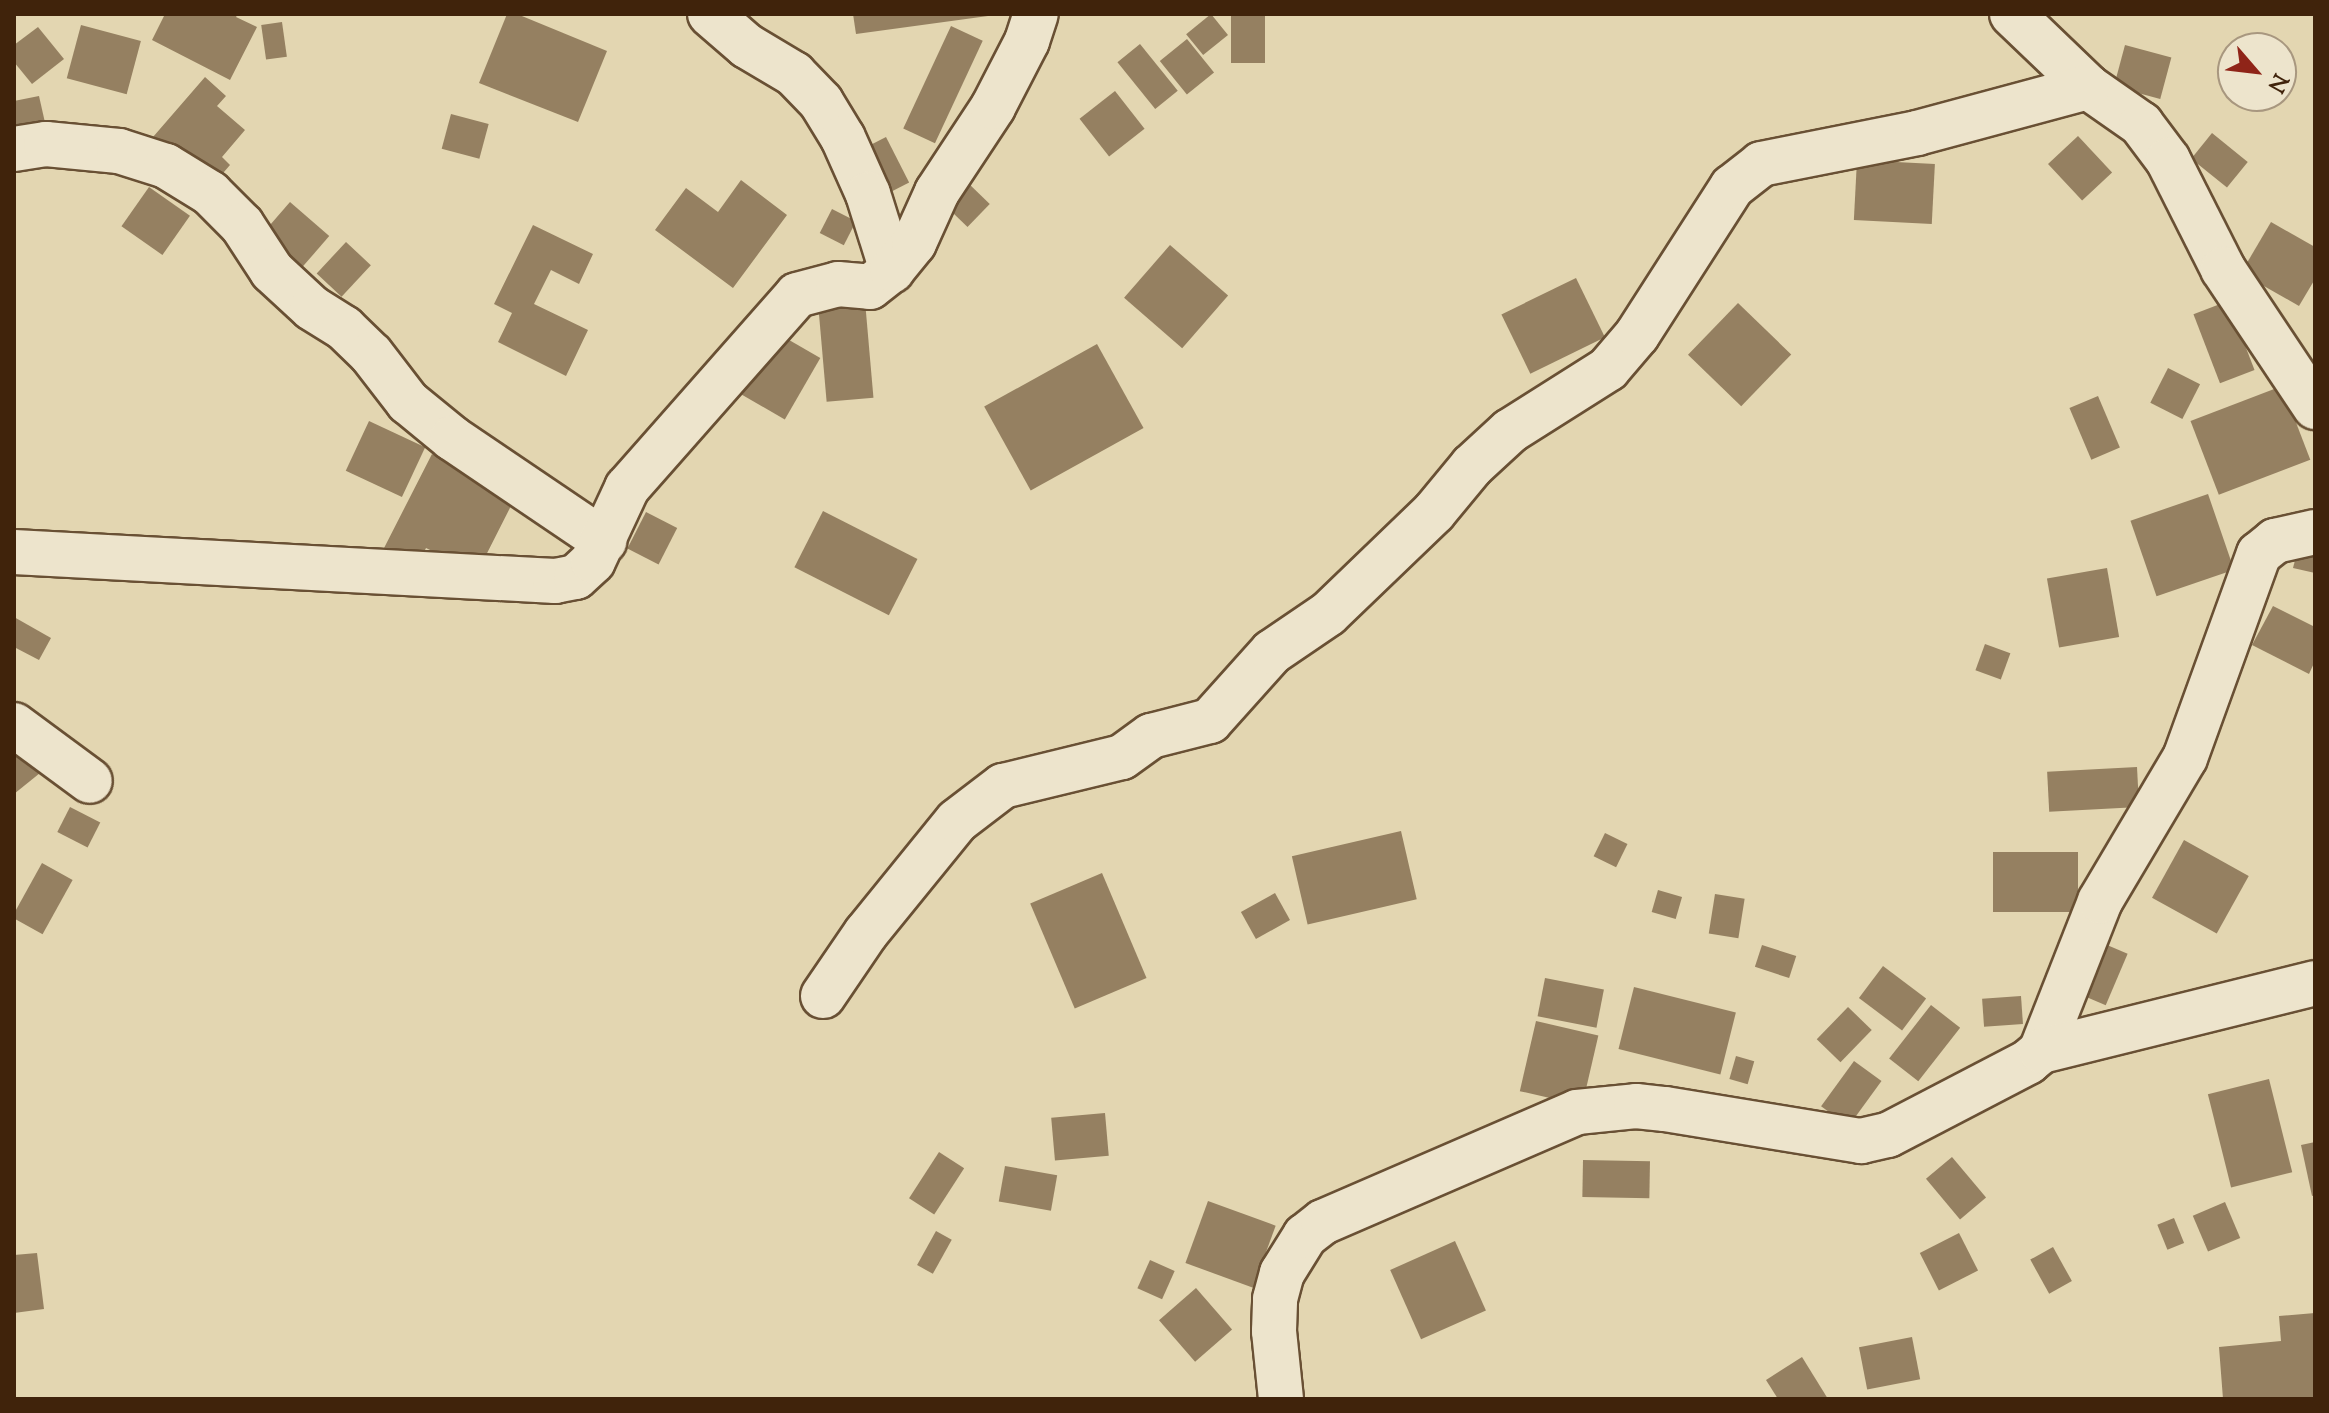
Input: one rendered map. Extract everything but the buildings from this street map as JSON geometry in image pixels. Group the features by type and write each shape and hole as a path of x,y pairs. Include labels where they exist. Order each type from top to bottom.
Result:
{"street":[{"path":"710,14 758,55 794,74 821,102 843,138 868,194 892,270"},
{"path":"14,552 555,581 576,577 593,561 627,488 797,295 838,284 870,287 892,270 914,243 937,192 993,107 1027,41 1036,14"},
{"path":"2012,14 2088,87 2141,124 2168,160 2223,269 2315,407"},
{"path":"823,996 866,933 957,821 1003,786 1122,757 1151,736 1210,721 1272,652 1328,614 1434,512 1472,466 1510,431 1608,369 1637,335 1732,187 1761,164 1917,133 2088,87"},
{"path":"14,149 46,144 119,151 166,166 210,193 242,225 272,271 312,308 344,328 371,354 408,402 452,438 604,541"},
{"path":"2041,1051 2100,901 2185,758 2259,554 2275,541 2315,532"},
{"path":"14,725 90,781"},
{"path":"1281,1399 1274,1331 1275,1299 1293,1251 1323,1222 1577,1112 1636,1106 1861,1141 1888,1135 2028,1062 2041,1051 2315,983"}]}
